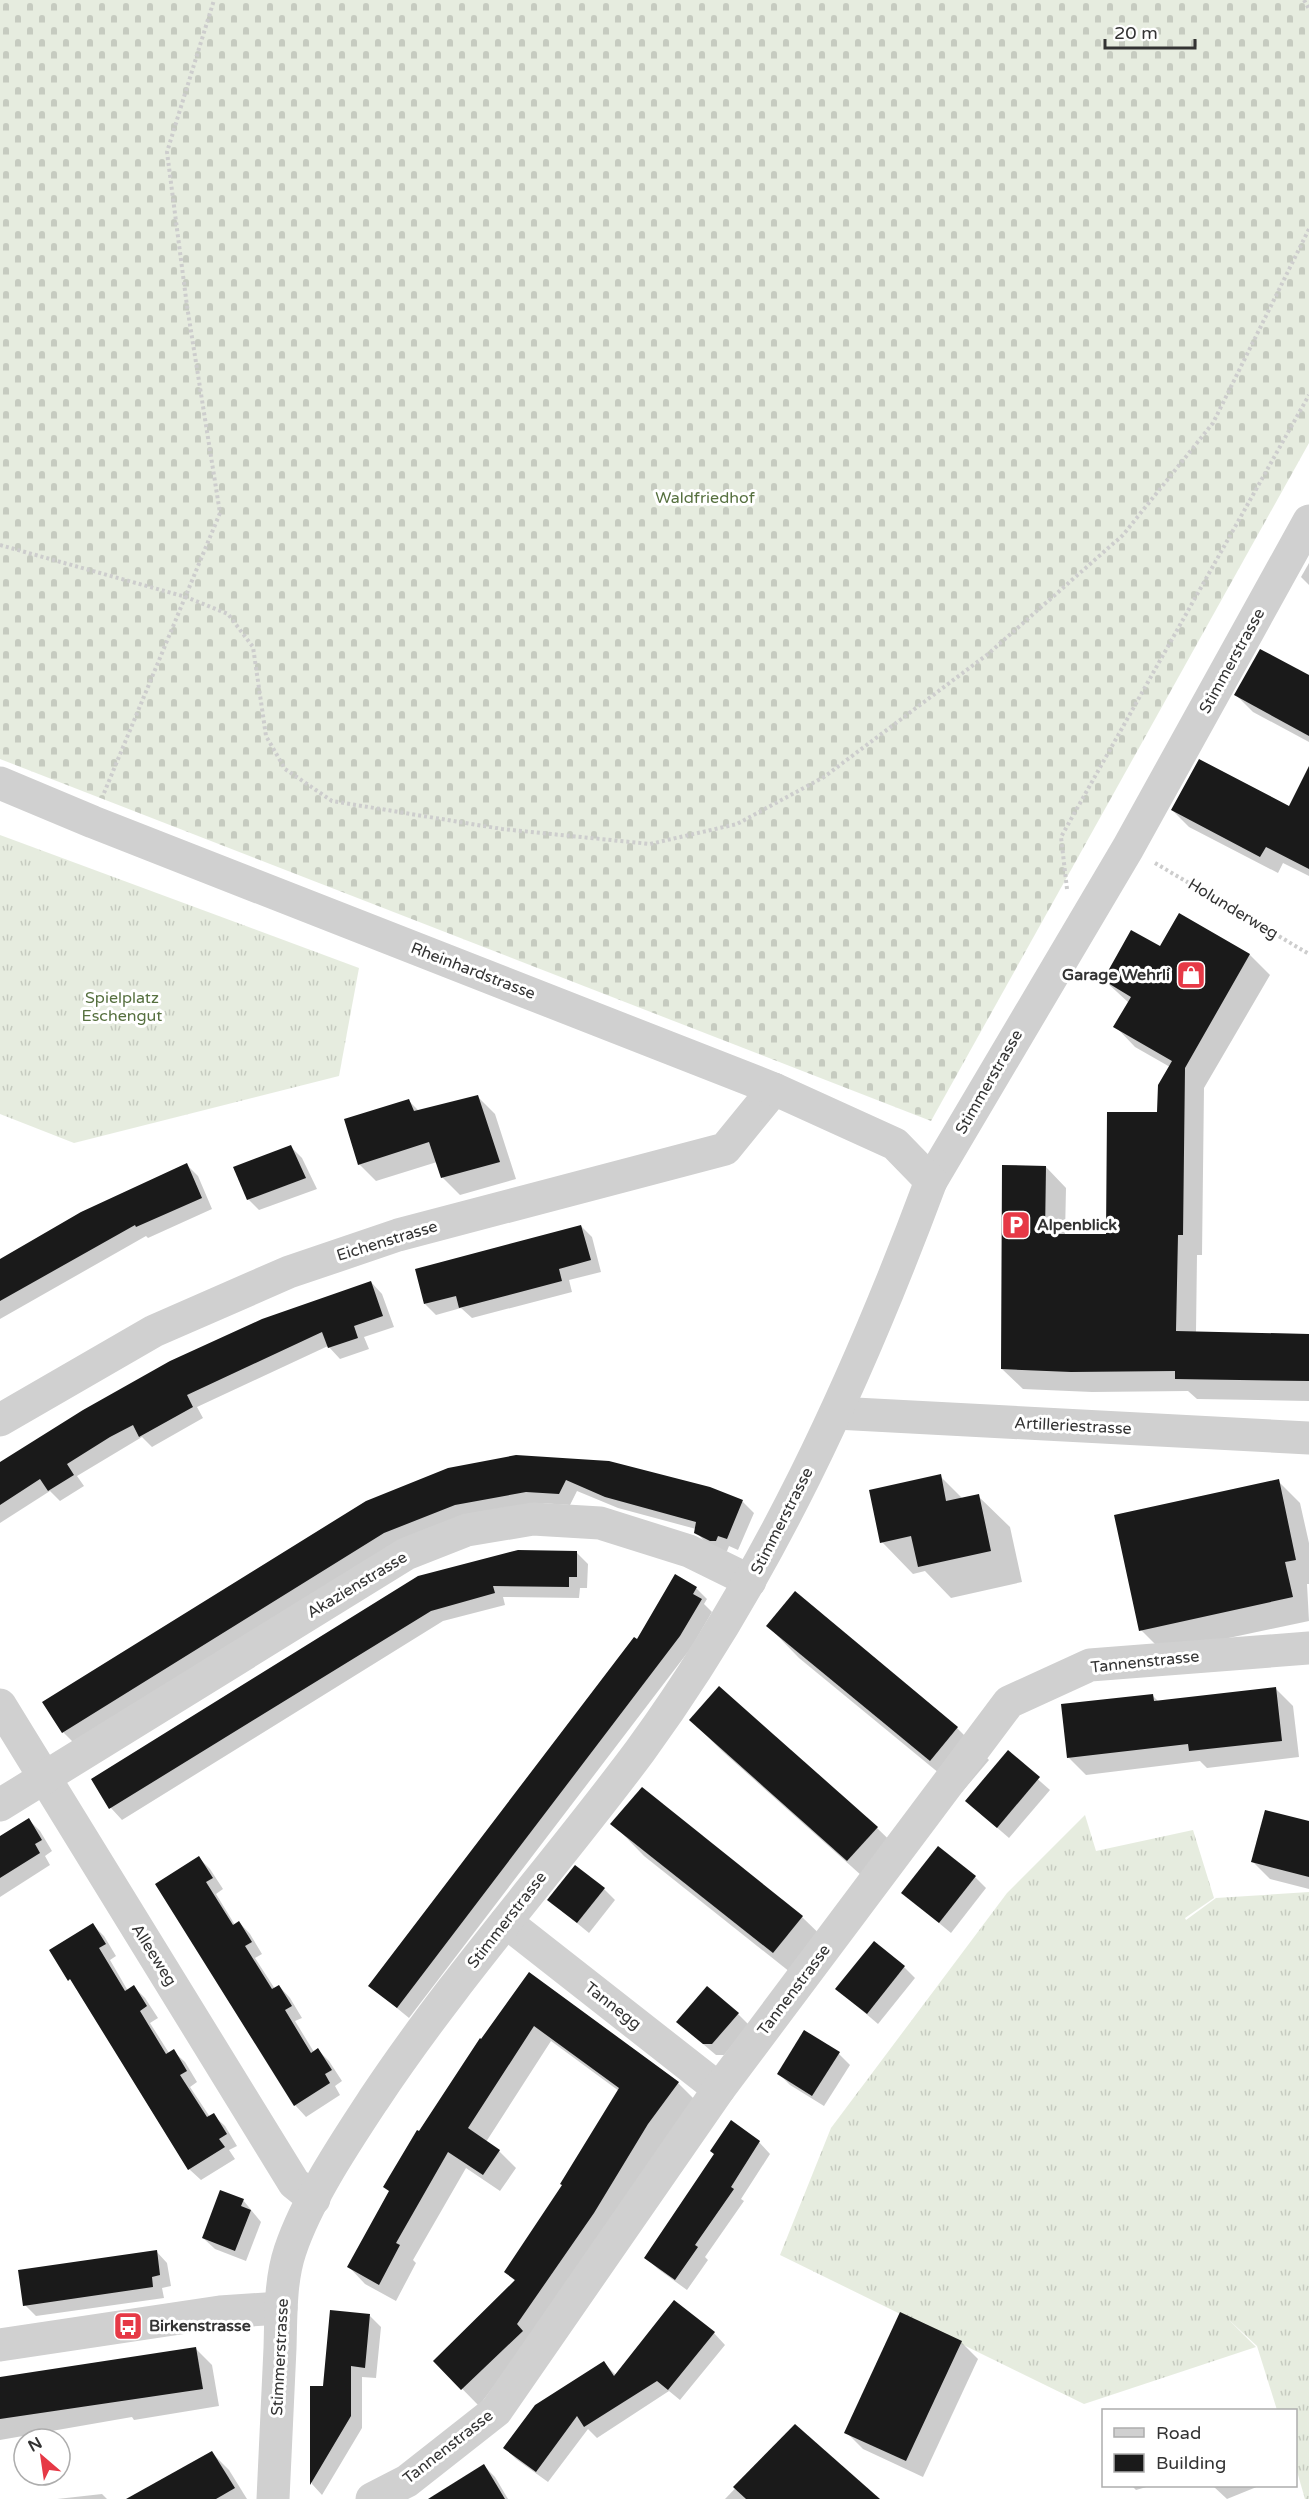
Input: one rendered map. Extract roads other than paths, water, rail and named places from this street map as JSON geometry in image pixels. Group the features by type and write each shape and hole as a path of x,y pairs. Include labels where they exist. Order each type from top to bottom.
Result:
{"street":[{"name":"Stimmerstrasse","path":"273,2499 282,2308 291,2250 314,2199 351,2135 414,2040 638,1753 698,1669 768,1551 836,1413 908,1244 932,1181 1128,848 1309,521"},
{"name":"Rheinhardstrasse","path":"0,783 93,822 774,1089 896,1144 932,1181"},
{"name":"Eichenstrasse","path":"0,1420 154,1331 289,1272 398,1235 725,1149 774,1089"},
{"name":"Artilleriestrasse","path":"836,1413 1309,1438"},
{"name":"Akazienstrasse","path":"0,1806 406,1554 467,1530 533,1519 600,1523 689,1551 750,1581"},
{"name":"Tannenstrasse","path":"372,2499 407,2481 496,2411 720,2089 1009,1702 1090,1665 1309,1648"},
{"name":"Alleeweg","path":"0,1705 294,2183 314,2199"},
{"name":"Tannegg","path":"506,1922 720,2089"},
{"path":"0,2345 220,2312 282,2308"}],"place":[{"name":"Garage Wehrli","path":"1191,975"},
{"name":"Alpenblick","path":"1016,1225"},
{"name":"Birkenstrasse","path":"128,2326"}],"park label":[{"name":"Waldfriedhof","path":"705,498"},
{"name":"Spielplatz Eschengut","path":"122,1007"}]}
